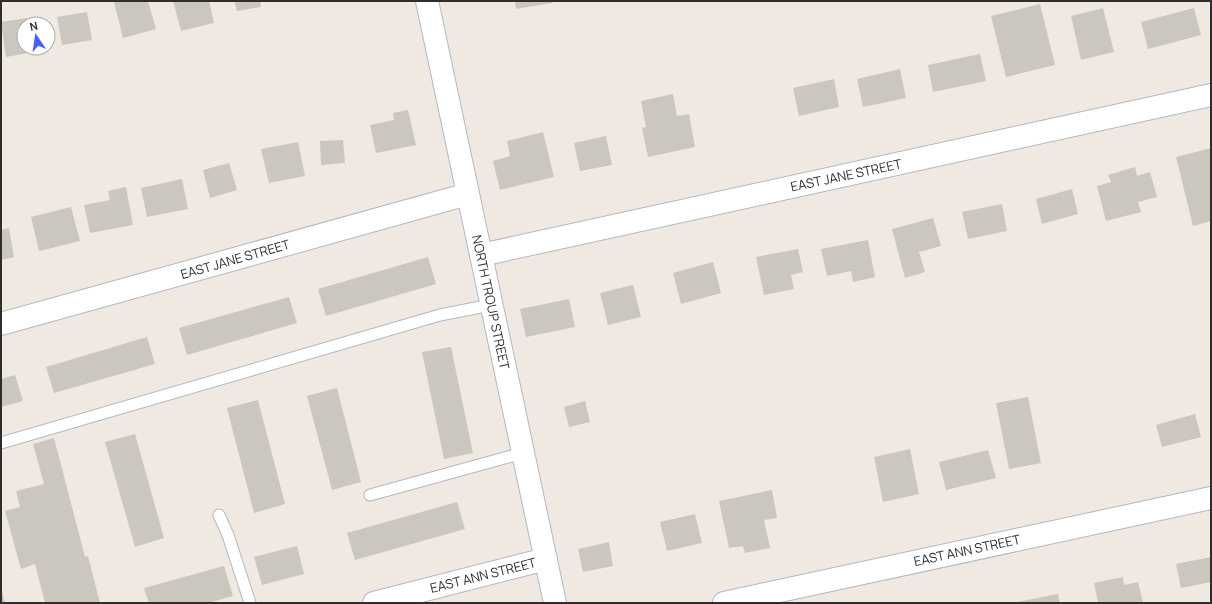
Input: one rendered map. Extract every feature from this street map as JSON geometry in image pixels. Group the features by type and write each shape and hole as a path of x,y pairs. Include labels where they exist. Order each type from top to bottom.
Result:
{"street":[{"name":"NORTH TROUP STREET","path":"427,1 555,603"},
{"name":"EAST JANE STREET","path":"481,255 1211,95"},
{"name":"EAST JANE STREET","path":"1,324 468,194"},
{"name":"EAST ANN STREET","path":"724,603 1211,498"},
{"name":"EAST ANN STREET","path":"374,603 546,559"}],"lane":[{"path":"1,443 440,315 491,305"},
{"path":"370,496 523,453"},
{"path":"220,515 250,603"}],"building":[{"path":"148,1 156,29 123,38 114,2"},
{"path":"173,1 209,1 214,23 181,31"},
{"path":"234,1 260,1 261,7 237,11"},
{"path":"515,1 552,1 552,3 516,9"},
{"path":"1040,4 1055,65 1006,77 991,16"},
{"path":"1103,8 1114,52 1081,60 1071,16"},
{"path":"1194,8 1201,35 1148,49 1141,22"},
{"path":"87,12 92,40 62,45 57,17"},
{"path":"16,20 16,55 6,57 1,22"},
{"path":"980,54 986,81 933,92 928,65"},
{"path":"900,69 906,98 863,107 857,79"},
{"path":"834,79 839,107 799,116 793,88"},
{"path":"673,94 677,116 689,114 695,147 648,157 642,128 646,127 641,101"},
{"path":"408,110 416,145 376,153 370,125 394,120 393,113"},
{"path":"543,132 554,177 500,190 493,161 510,156 507,141"},
{"path":"606,136 612,165 580,171 574,143"},
{"path":"343,140 345,163 321,165 320,141"},
{"path":"298,142 305,176 269,183 261,149"},
{"path":"1211,148 1211,221 1193,226 1176,157"},
{"path":"229,163 237,190 210,198 203,170"},
{"path":"1135,167 1137,176 1150,172 1157,197 1138,202 1141,212 1106,221 1097,186 1111,182 1108,175"},
{"path":"182,179 188,209 147,217 141,188"},
{"path":"126,187 133,225 90,233 84,205 110,200 108,191"},
{"path":"1072,189 1078,214 1042,224 1036,199"},
{"path":"1002,204 1007,231 968,239 962,212"},
{"path":"71,207 80,241 39,251 31,217"},
{"path":"933,218 941,246 919,252 925,272 905,278 892,229"},
{"path":"9,228 14,257 1,260 1,230"},
{"path":"868,240 875,277 853,282 851,271 827,276 821,249"},
{"path":"798,249 803,272 791,275 794,289 764,295 756,257"},
{"path":"428,257 436,284 326,316 318,289"},
{"path":"713,262 721,293 681,304 673,273"},
{"path":"633,285 641,317 608,325 600,293"},
{"path":"289,297 297,323 187,355 179,328"},
{"path":"569,299 575,327 526,337 520,309"},
{"path":"147,337 155,364 54,393 46,367"},
{"path":"451,347 473,453 444,459 422,352"},
{"path":"15,375 23,401 1,407 1,379"},
{"path":"337,388 361,482 332,490 307,396"},
{"path":"1028,397 1041,463 1009,469 996,403"},
{"path":"258,400 285,504 254,513 227,408"},
{"path":"585,401 590,422 569,427 564,407"},
{"path":"1195,414 1201,437 1162,447 1156,425"},
{"path":"135,434 164,538 135,547 105,442"},
{"path":"54,438 85,557 88,556 100,603 45,603 35,564 21,569 5,511 20,507 16,491 44,484 33,444"},
{"path":"910,449 919,494 883,502 874,457"},
{"path":"988,450 996,478 946,490 939,462"},
{"path":"772,490 777,518 764,520 770,548 745,553 743,546 729,548 719,501"},
{"path":"457,502 465,529 355,560 347,533"},
{"path":"695,514 702,543 667,551 660,522"},
{"path":"609,542 613,566 583,572 578,549"},
{"path":"297,546 304,574 262,585 254,557"},
{"path":"1211,557 1211,582 1181,588 1176,564"},
{"path":"224,566 233,596 208,603 149,603 144,588"},
{"path":"1123,577 1124,585 1138,582 1143,603 1098,603 1094,583"},
{"path":"1,588 5,603 1,603"},
{"path":"1058,594 1060,603 1017,603 1017,602"}]}
